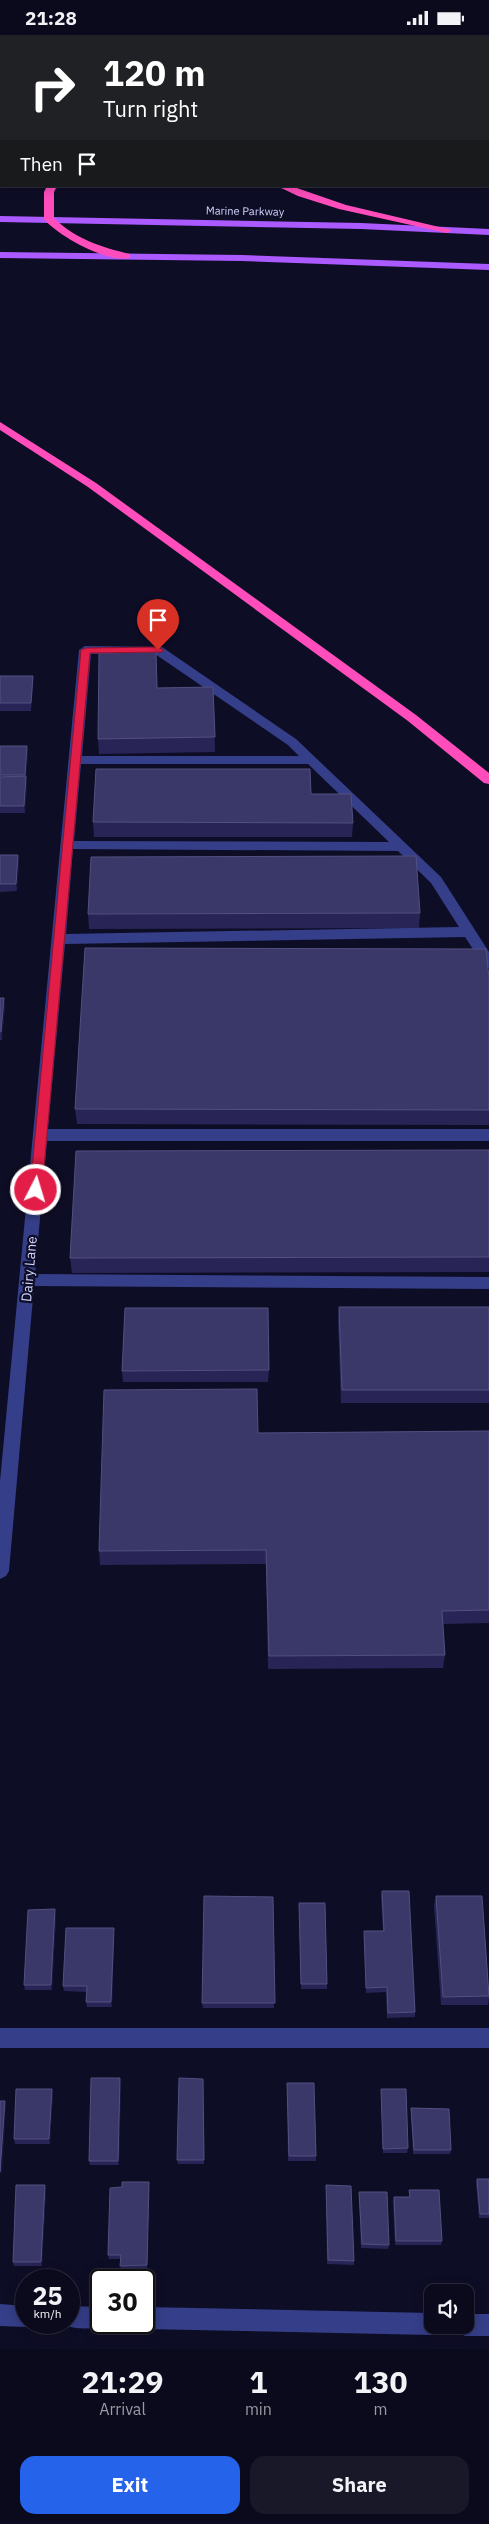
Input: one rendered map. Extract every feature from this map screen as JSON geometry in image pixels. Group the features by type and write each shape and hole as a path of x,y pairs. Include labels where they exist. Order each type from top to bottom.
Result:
{"highway":[{"path":"52,187 49,192 49,219 60,231 76,241 97,249 126,256"},
{"path":"284,187 306,197 447,230"},
{"path":"0,425 92,485 412,718 489,779"}],"main road":[{"name":"Marine Parkway","path":"0,219 489,232"},
{"path":"0,255 126,256 489,267"}],"street":[{"name":"Dairy Lane","path":"0,1571 86,668 86,650 158,650 292,742 310,760"},
{"path":"77,760 310,760 436,880 489,963"},
{"path":"68,845 402,847"},
{"path":"60,939 470,932"},
{"path":"41,1135 489,1135"},
{"path":"27,1281 489,1283"},
{"path":"0,2038 489,2038"},
{"path":"0,2315 15,2316"},
{"path":"155,2318 424,2324"},
{"path":"474,2325 489,2325"}],"building":[{"path":"156,652 157,688 213,687 215,737 98,739 99,653"},
{"path":"0,676 33,676 31,703 0,703"},
{"path":"0,746 27,746 25,775 0,775"},
{"path":"96,769 310,769 311,794 351,794 353,823 93,822"},
{"path":"26,776 24,806 0,806 0,777"},
{"path":"0,855 18,855 16,884 0,884"},
{"path":"416,856 420,913 88,914 91,857"},
{"path":"85,948 486,949 489,978 489,1110 75,1109"},
{"path":"0,998 4,998 1,1032 0,1032"},
{"path":"489,1150 489,1257 70,1258 76,1151"},
{"path":"339,1307 489,1307 489,1390 342,1390"},
{"path":"125,1308 268,1308 269,1370 122,1371"},
{"path":"257,1389 258,1433 489,1431 489,1610 442,1611 445,1655 269,1656 266,1550 99,1551 104,1390"},
{"path":"382,1891 409,1891 415,2012 388,2013 387,1987 366,1988 364,1931 384,1931"},
{"path":"204,1896 273,1897 275,2003 202,2003"},
{"path":"436,1896 482,1896 489,1996 443,1997"},
{"path":"299,1903 325,1903 327,1984 301,1984"},
{"path":"55,1909 51,1985 24,1985 28,1910"},
{"path":"66,1928 114,1928 111,2002 86,2002 87,1986 63,1986"},
{"path":"91,2078 120,2078 118,2161 89,2161"},
{"path":"179,2078 203,2079 204,2160 177,2160"},
{"path":"287,2083 314,2083 316,2156 289,2156"},
{"path":"16,2089 52,2089 49,2139 14,2139"},
{"path":"381,2089 406,2089 408,2148 383,2149"},
{"path":"0,2101 5,2101 0,2172"},
{"path":"411,2108 449,2109 451,2150 414,2150"},
{"path":"477,2179 489,2179 489,2214 480,2214"},
{"path":"122,2182 149,2182 147,2265 120,2266 121,2255 108,2255 110,2188 122,2187"},
{"path":"16,2185 45,2185 41,2262 13,2262"},
{"path":"326,2185 351,2186 354,2261 328,2260"},
{"path":"409,2190 439,2190 442,2241 396,2241 394,2197 410,2197"},
{"path":"359,2192 387,2192 389,2245 362,2244"}],"route":[{"path":"36,1190 86,668 86,650 158,650"}]}
